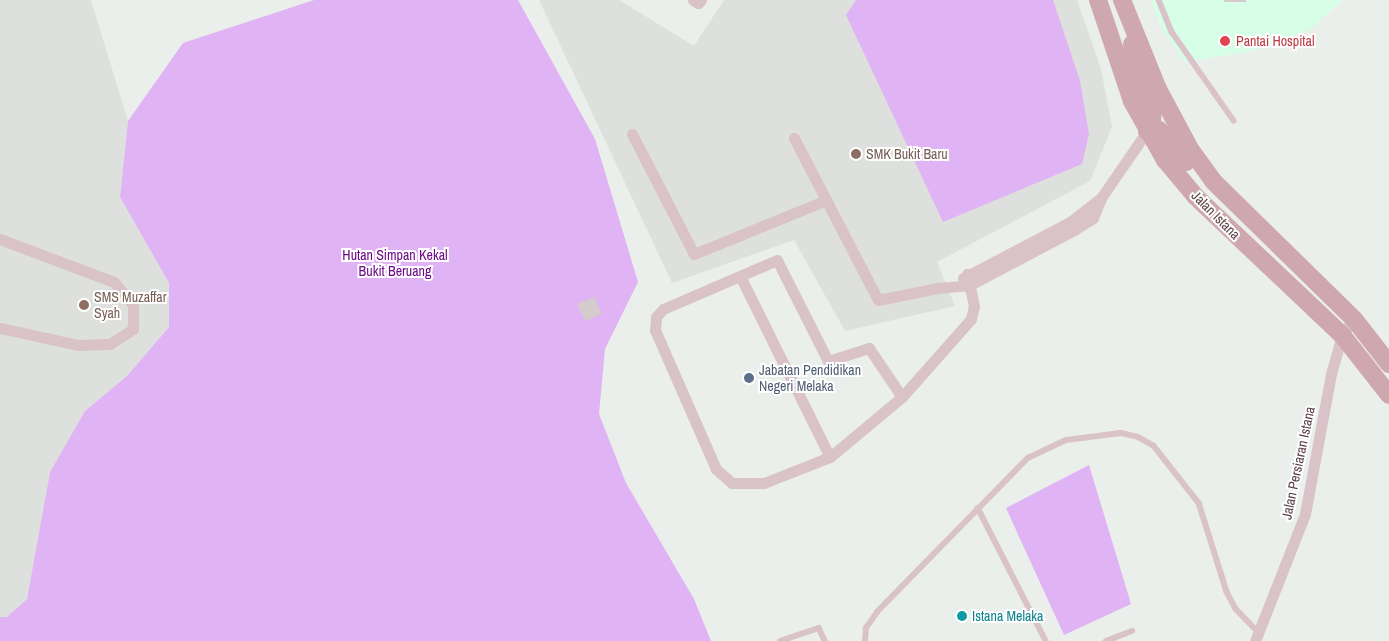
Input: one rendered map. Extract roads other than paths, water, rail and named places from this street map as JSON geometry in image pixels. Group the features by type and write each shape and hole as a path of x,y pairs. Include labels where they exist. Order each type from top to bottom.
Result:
{"main road":[{"name":"Jalan Istana","path":"1098,0 1132,101 1147,131 1196,197 1342,335 1389,395"},
{"name":"Jalan Istana","path":"1122,0 1158,89 1190,149 1213,181 1354,319 1389,364"},
{"path":"1129,21 1136,70 1153,109 1152,121 1147,131"},
{"path":"1147,131 1159,130 1169,139 1207,185 1239,206"}],"street":[{"path":"693,0 698,3 701,0"},
{"path":"794,138 878,300 954,286 969,280 1070,222 1101,198 1147,131"},
{"path":"632,134 694,254 826,200"},
{"path":"0,239 114,282 133,304 133,329 110,344 78,345 0,328"},
{"path":"902,397 869,348 828,361 777,260 740,278 663,309 656,317 655,330 716,469 732,483 764,483 830,457 902,397 971,319 974,306 969,280"},
{"path":"740,278 830,457"},
{"name":"Jalan Persiaran Istana","path":"1257,637 1305,514 1330,374 1342,335 1354,319"}],"lane":[{"path":"1159,0 1172,32 1234,121"},
{"path":"865,641 866,628 877,612 1013,470 1047,448 1066,440 1121,433 1138,437 1154,446 1168,461 1199,503 1227,592 1236,609 1257,637"},
{"path":"978,508 1046,641"},
{"path":"780,641 819,628 825,641"},
{"path":"1106,641 1132,631"}],"place":[{"name":"Pantai Hospital","path":"1225,41"},
{"name":"SMK Bukit Baru","path":"856,154"},
{"name":"SMS Muzaffar Syah","path":"84,305"},
{"name":"Jabatan Pendidikan Negeri Melaka","path":"749,378"},
{"name":"Istana Melaka","path":"962,616"}],"park label":[{"name":"Hutan Simpan Kekal Bukit Beruang","path":"395,264"}]}
